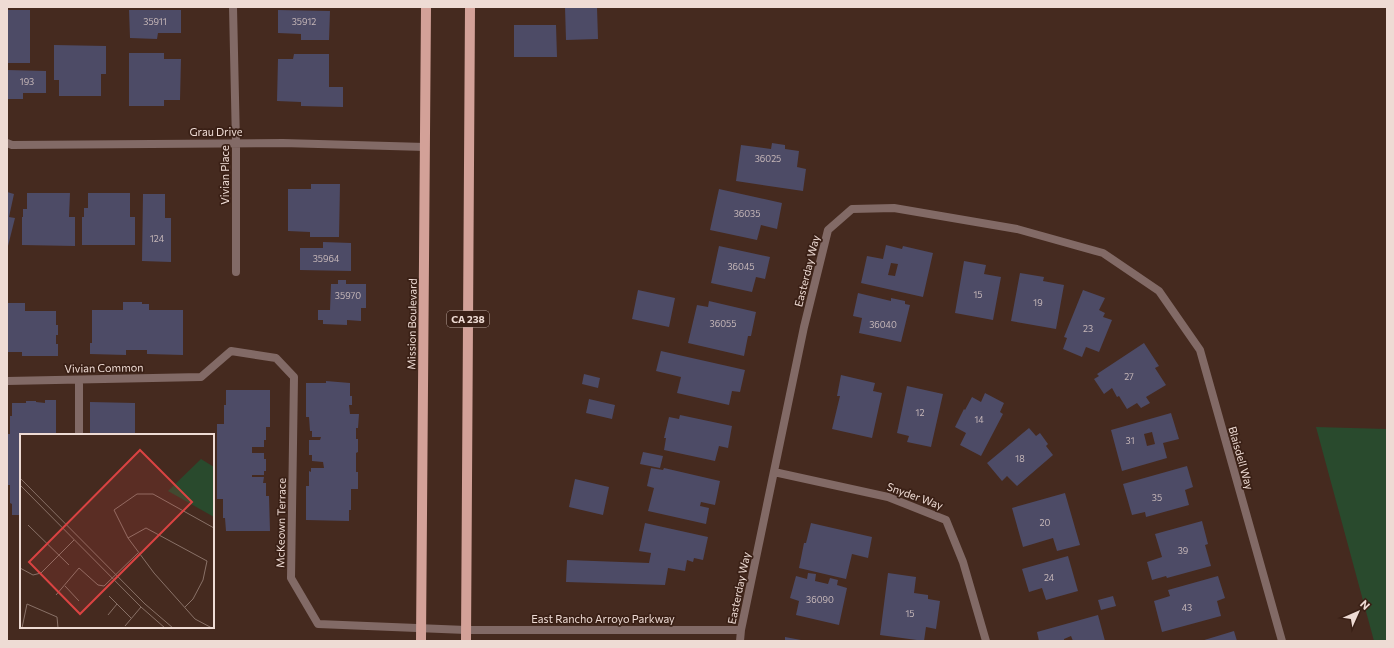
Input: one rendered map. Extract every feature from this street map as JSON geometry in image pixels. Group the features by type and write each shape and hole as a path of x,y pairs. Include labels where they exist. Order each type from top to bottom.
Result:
{"main road":[{"name":"Mission Boulevard","path":"421,641 426,7"},
{"name":"CA 238","path":"466,641 470,7"}],"street":[{"name":"Vivian Place","path":"233,7 236,143 236,272"},
{"name":"Grau Drive","path":"7,142 12,145 236,143 425,147"},
{"name":"Easterday Way","path":"740,641 741,630 804,327 828,230 852,209 894,208 1024,231 1103,253 1158,291"},
{"name":"Blaisdell Way","path":"1158,291 1200,350 1282,641"},
{"name":"McKeown Terrace","path":"201,377 231,351 276,358 294,377 291,578 318,624 466,630"},
{"name":"Vivian Common","path":"7,381 201,377"},
{"path":"78,434 79,380"},
{"name":"Snyder Way","path":"774,472 888,497 946,520 963,562 986,641"},
{"name":"East Rancho Arroyo Parkway","path":"466,630 741,630"}],"green space":[{"path":"1316,427 1387,429 1387,641 1374,641"}],"building":[{"path":"565,7 597,7 598,39 566,40"},
{"path":"7,10 30,10 30,63 7,63"},
{"path":"129,10 181,10 181,33 158,33 157,39 130,38"},
{"path":"278,10 330,11 329,40 301,40 301,34 278,33"},
{"path":"514,25 556,25 557,57 514,57"},
{"path":"54,45 106,46 106,74 101,74 101,96 59,96 59,80 54,80"},
{"path":"129,53 164,53 164,59 181,59 180,100 164,100 164,106 129,106"},
{"path":"294,54 329,54 329,87 343,87 343,107 301,106 301,102 277,101 278,59 293,59"},
{"path":"7,70 46,71 46,93 23,93 23,99 7,99"},
{"path":"772,143 785,145 785,149 799,151 797,167 806,169 803,191 736,181 741,145 771,149"},
{"path":"311,184 340,184 339,237 310,237 310,232 288,231 288,189 311,189"},
{"path":"719,189 782,203 777,229 761,225 757,240 710,230"},
{"path":"7,192 14,194 9,217 15,218 8,246 7,246"},
{"path":"27,193 70,193 69,217 75,217 75,246 22,245 22,217 23,209 27,209"},
{"path":"88,193 130,193 130,217 135,217 135,245 82,245 82,217 84,217 84,208 88,208"},
{"path":"143,194 165,194 165,218 171,218 171,262 142,261"},
{"path":"323,242 351,243 351,271 300,270 300,248 323,248"},
{"path":"886,245 902,249 903,246 933,253 923,297 861,283 867,256 883,259","holes":["891,263 898,264 895,276 888,275"]},
{"path":"719,246 770,257 765,279 756,277 752,292 711,283"},
{"path":"964,261 986,265 984,274 1001,277 993,320 955,313"},
{"path":"1020,273 1044,277 1043,281 1064,285 1056,329 1011,321"},
{"path":"338,280 346,280 346,284 366,284 366,308 361,308 361,321 347,320 347,325 323,324 323,320 318,320 318,310 330,310 331,284 338,284"},
{"path":"638,290 675,298 669,327 632,319"},
{"path":"1083,290 1105,298 1099,310 1105,313 1103,317 1112,320 1099,352 1086,347 1082,357 1063,349 1067,338 1064,337"},
{"path":"858,293 891,301 891,298 905,301 905,304 910,305 901,342 859,333 862,318 853,316"},
{"path":"709,301 756,312 751,336 748,336 744,356 688,343 697,305 708,307"},
{"path":"123,302 142,302 142,304 149,304 149,310 183,310 183,355 147,354 147,350 126,350 126,355 90,354 90,343 92,343 92,310 123,310"},
{"path":"7,303 25,303 25,311 56,311 58,335 56,335 56,344 58,344 58,356 22,356 22,352 7,352"},
{"path":"1144,343 1159,366 1155,368 1166,385 1146,397 1150,403 1141,408 1137,403 1127,409 1112,388 1104,394 1094,379 1099,376 1097,374"},
{"path":"661,351 745,370 740,392 732,391 729,405 677,393 681,377 656,371"},
{"path":"584,374 600,378 598,388 582,384"},
{"path":"841,375 875,383 873,391 882,393 872,438 832,429 840,396 837,396"},
{"path":"326,381 350,383 352,405 349,405 350,414 359,414 358,428 356,428 356,439 358,439 356,472 358,472 358,489 351,489 351,510 349,510 349,521 306,520 306,486 309,486 309,471 311,472 311,468 324,468 323,462 312,461 312,455 309,455 309,440 320,440 321,437 312,437 309,417 306,417 306,383 326,383"},
{"path":"907,386 943,394 931,447 907,442 909,436 897,433"},
{"path":"226,390 270,390 270,427 266,427 266,440 264,440 264,447 252,447 252,453 264,453 264,459 266,459 266,471 264,471 264,475 252,475 252,477 264,477 263,483 266,483 266,496 269,496 270,531 226,531 225,518 223,518 223,499 217,499 217,424 224,424"},
{"path":"985,393 1004,403 1000,412 1003,414 981,456 960,445 966,433 955,427 972,397 981,402"},
{"path":"589,399 615,405 612,419 586,413"},
{"path":"45,400 56,400 56,434 20,434 20,515 12,515 10,485 7,485 7,434 10,434 12,403 36,401 45,403"},
{"path":"90,402 135,403 135,434 90,434"},
{"path":"1171,413 1179,439 1163,443 1167,458 1122,471 1111,430","holes":["1152,432 1155,444 1147,446 1144,434"]},
{"path":"680,415 732,426 728,448 719,446 715,461 664,450 666,438 664,438 669,417 679,419"},
{"path":"1029,428 1036,436 1040,433 1048,444 1046,446 1053,455 1017,486 1007,476 1002,481 987,463"},
{"path":"643,452 663,456 660,468 640,464"},
{"path":"1187,466 1193,487 1185,490 1189,505 1146,517 1145,512 1132,515 1123,484"},
{"path":"651,468 663,470 664,468 720,481 715,505 701,502 700,506 709,508 706,524 648,511 654,488 647,486"},
{"path":"575,479 609,487 603,515 569,507"},
{"path":"1065,493 1080,545 1057,551 1053,538 1023,547 1012,508"},
{"path":"1202,521 1208,544 1205,545 1211,566 1167,578 1166,576 1152,580 1147,562 1162,557 1155,534"},
{"path":"645,523 708,537 703,560 694,558 693,562 687,560 685,571 668,568 665,585 566,582 567,560 649,563 651,553 639,551"},
{"path":"811,523 872,537 868,558 852,554 846,579 799,568 804,543 806,543"},
{"path":"1068,556 1078,591 1046,600 1042,588 1029,592 1022,569"},
{"path":"808,573 816,574 815,581 828,584 830,578 838,580 837,585 847,588 839,625 796,615 799,601 790,598 796,576 807,579"},
{"path":"888,573 916,577 914,593 928,595 928,599 940,601 936,629 926,627 924,641 880,635"},
{"path":"1218,576 1225,598 1217,601 1221,616 1162,632 1154,601 1170,596 1168,590"},
{"path":"1113,596 1116,606 1101,610 1098,600"},
{"path":"1098,615 1105,641 1073,641 1071,636 1064,639 1064,641 1039,641 1037,632"},
{"path":"1234,631 1237,641 1201,641"},
{"path":"785,637 801,640 801,641 785,641"}]}
